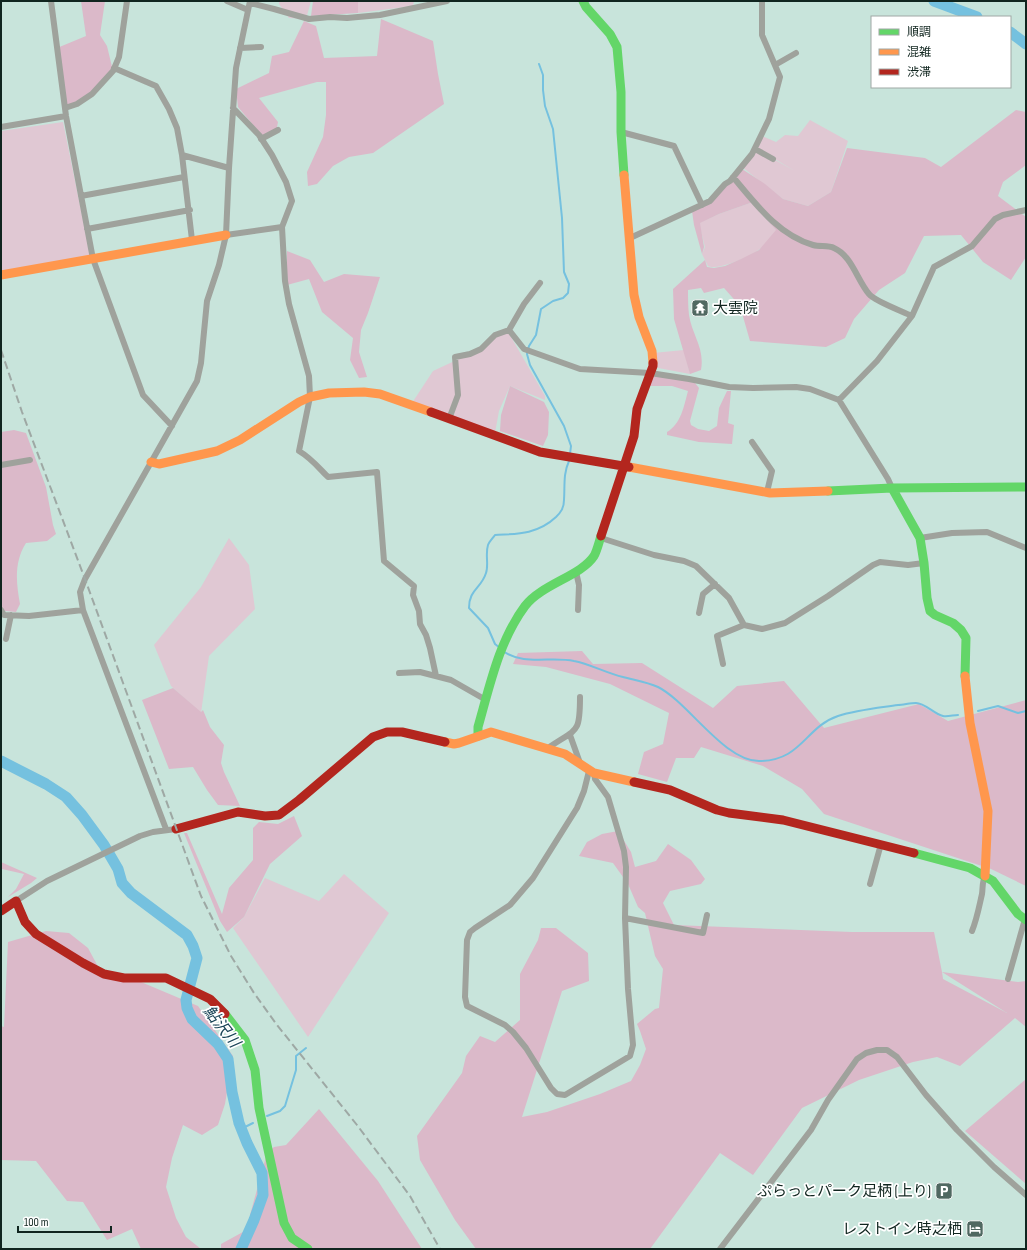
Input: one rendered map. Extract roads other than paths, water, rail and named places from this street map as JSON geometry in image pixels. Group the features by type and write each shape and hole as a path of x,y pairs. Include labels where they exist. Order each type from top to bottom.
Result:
{"street":[{"path":"51,1 66,116 93,259 143,395 172,426"},
{"path":"65,108 77,104 92,94 113,71 119,57 127,1"},
{"path":"227,1 274,8 309,19 380,15 447,1"},
{"path":"478,736 478,727 498,656 514,624 526,605 540,592 583,568 594,556 634,436 637,409 653,366 652,351 639,317 634,295 621,132 617,47 610,34 586,7 583,1"},
{"path":"630,238 710,201 752,155 769,119 780,77 762,35 762,1"},
{"path":"166,829 83,610 80,592 197,381 201,363 207,301 219,265 226,235 236,68 249,5"},
{"path":"240,48 261,47"},
{"path":"775,65 796,53"},
{"path":"114,68 156,86 169,109 177,128 182,155 184,178 190,210 192,240"},
{"path":"234,108 261,138 286,182 292,201 282,227 285,281 289,304 309,376 310,397 299,451 310,458 328,477 377,472 384,561 414,586 413,595 420,624 426,635 436,676"},
{"path":"1,127 66,116"},
{"path":"261,138 278,130"},
{"path":"621,132 674,146 702,205"},
{"path":"755,149 773,159"},
{"path":"182,155 229,168"},
{"path":"733,177 764,213 791,235 813,245 834,248 847,258 870,295 895,309 912,316"},
{"path":"81,196 184,178"},
{"path":"87,229 190,210"},
{"path":"839,400 877,361 912,316 934,267 972,246 995,220 1003,215 1026,210"},
{"path":"1,275 192,240 282,227"},
{"path":"449,419 458,395 455,357 470,354 481,349 495,335 509,330 524,304 540,283"},
{"path":"509,330 524,349 580,369 650,373 729,387 796,387 839,400 888,478 920,538 927,598 930,610 935,615 953,623 961,630 966,638 965,676 970,723 988,811 985,876 982,882 982,892 977,920 972,931"},
{"path":"151,462 159,464 217,451 240,440 298,402 310,397 328,393 364,392 380,394 540,452 767,492 892,488 1026,487"},
{"path":"752,442 772,471 767,492"},
{"path":"1,465 30,460"},
{"path":"920,538 952,533 987,532 1026,548"},
{"path":"601,538 654,555 684,561 696,566 729,598 744,625"},
{"path":"723,664 717,636 744,625 762,628 785,623 873,565 880,562 908,565 924,563"},
{"path":"576,572 579,585 578,610"},
{"path":"699,613 703,594 715,584"},
{"path":"2,614 29,616 83,610"},
{"path":"6,639 11,615"},
{"path":"399,672 420,672 451,680 486,700"},
{"path":"548,748 570,735 579,725 580,697"},
{"path":"1,911 47,881 106,852 152,832 166,829 176,829 238,812 265,816 279,815 373,738 387,732 402,732 454,744 460,744 491,732 565,754 592,772 670,790 703,805 729,812 783,820 814,827 970,868 993,881 1018,914 1026,919 1008,979"},
{"path":"570,735 580,764"},
{"path":"592,772 595,779 608,797 624,851 626,867 625,918 628,990 633,1045 630,1056 565,1095 557,1094 551,1088 526,1048 505,1024 467,1006 465,997 467,940 470,932 510,905 533,878 577,808 592,772"},
{"path":"870,884 881,844"},
{"path":"16,901 25,922 36,934 104,974 124,978 166,978 210,999 229,1018 245,1040 254,1070 259,1108 284,1223 292,1238 308,1249"},
{"path":"625,918 703,933 707,915"},
{"path":"720,1249 811,1130 828,1100 857,1059 866,1053 877,1050 887,1050 897,1057 926,1095 957,1130 994,1167 1026,1194"}],"waterway":[{"path":"934,1 974,16"},
{"path":"1011,33 1026,44"},
{"path":"539,64 543,75 545,106 553,129 562,218 564,272 569,284 568,293 563,298 553,301 541,309 536,335 529,346 527,354 530,365 564,426 571,446 570,454"},
{"path":"500,648 495,644 488,628 469,608 471,597 486,573 488,545 495,535 535,530 549,523 558,515 562,510 565,475 569,461"},
{"path":"503,651 511,656 519,658 580,662 658,687 670,694 720,742 733,752 746,758 759,761 773,760 785,756 827,721 853,712 919,703 943,716 958,715"},
{"path":"978,711 998,706 1018,713 1026,711"},
{"name":"鮎沢川","path":"1,761 46,784 66,797 82,815 104,845 118,869 122,883 131,893 187,935 193,946 197,958 186,1000 187,1008 192,1019 218,1044 228,1059 232,1092 239,1123 262,1173 263,1195 241,1249"},
{"path":"267,1116 280,1111 285,1106 296,1070 296,1056 306,1048"},
{"path":"241,1129 253,1123"}],"railway":[{"path":"1,350 22,412 201,896 231,956 254,993 277,1025 357,1125 410,1196 440,1249"}],"place":[{"name":"大雲院","path":"700,308"},
{"name":"ぷらっとパーク足柄 (上り)","path":"944,1191"},
{"name":"レストイン時之栖","path":"975,1229"}]}
